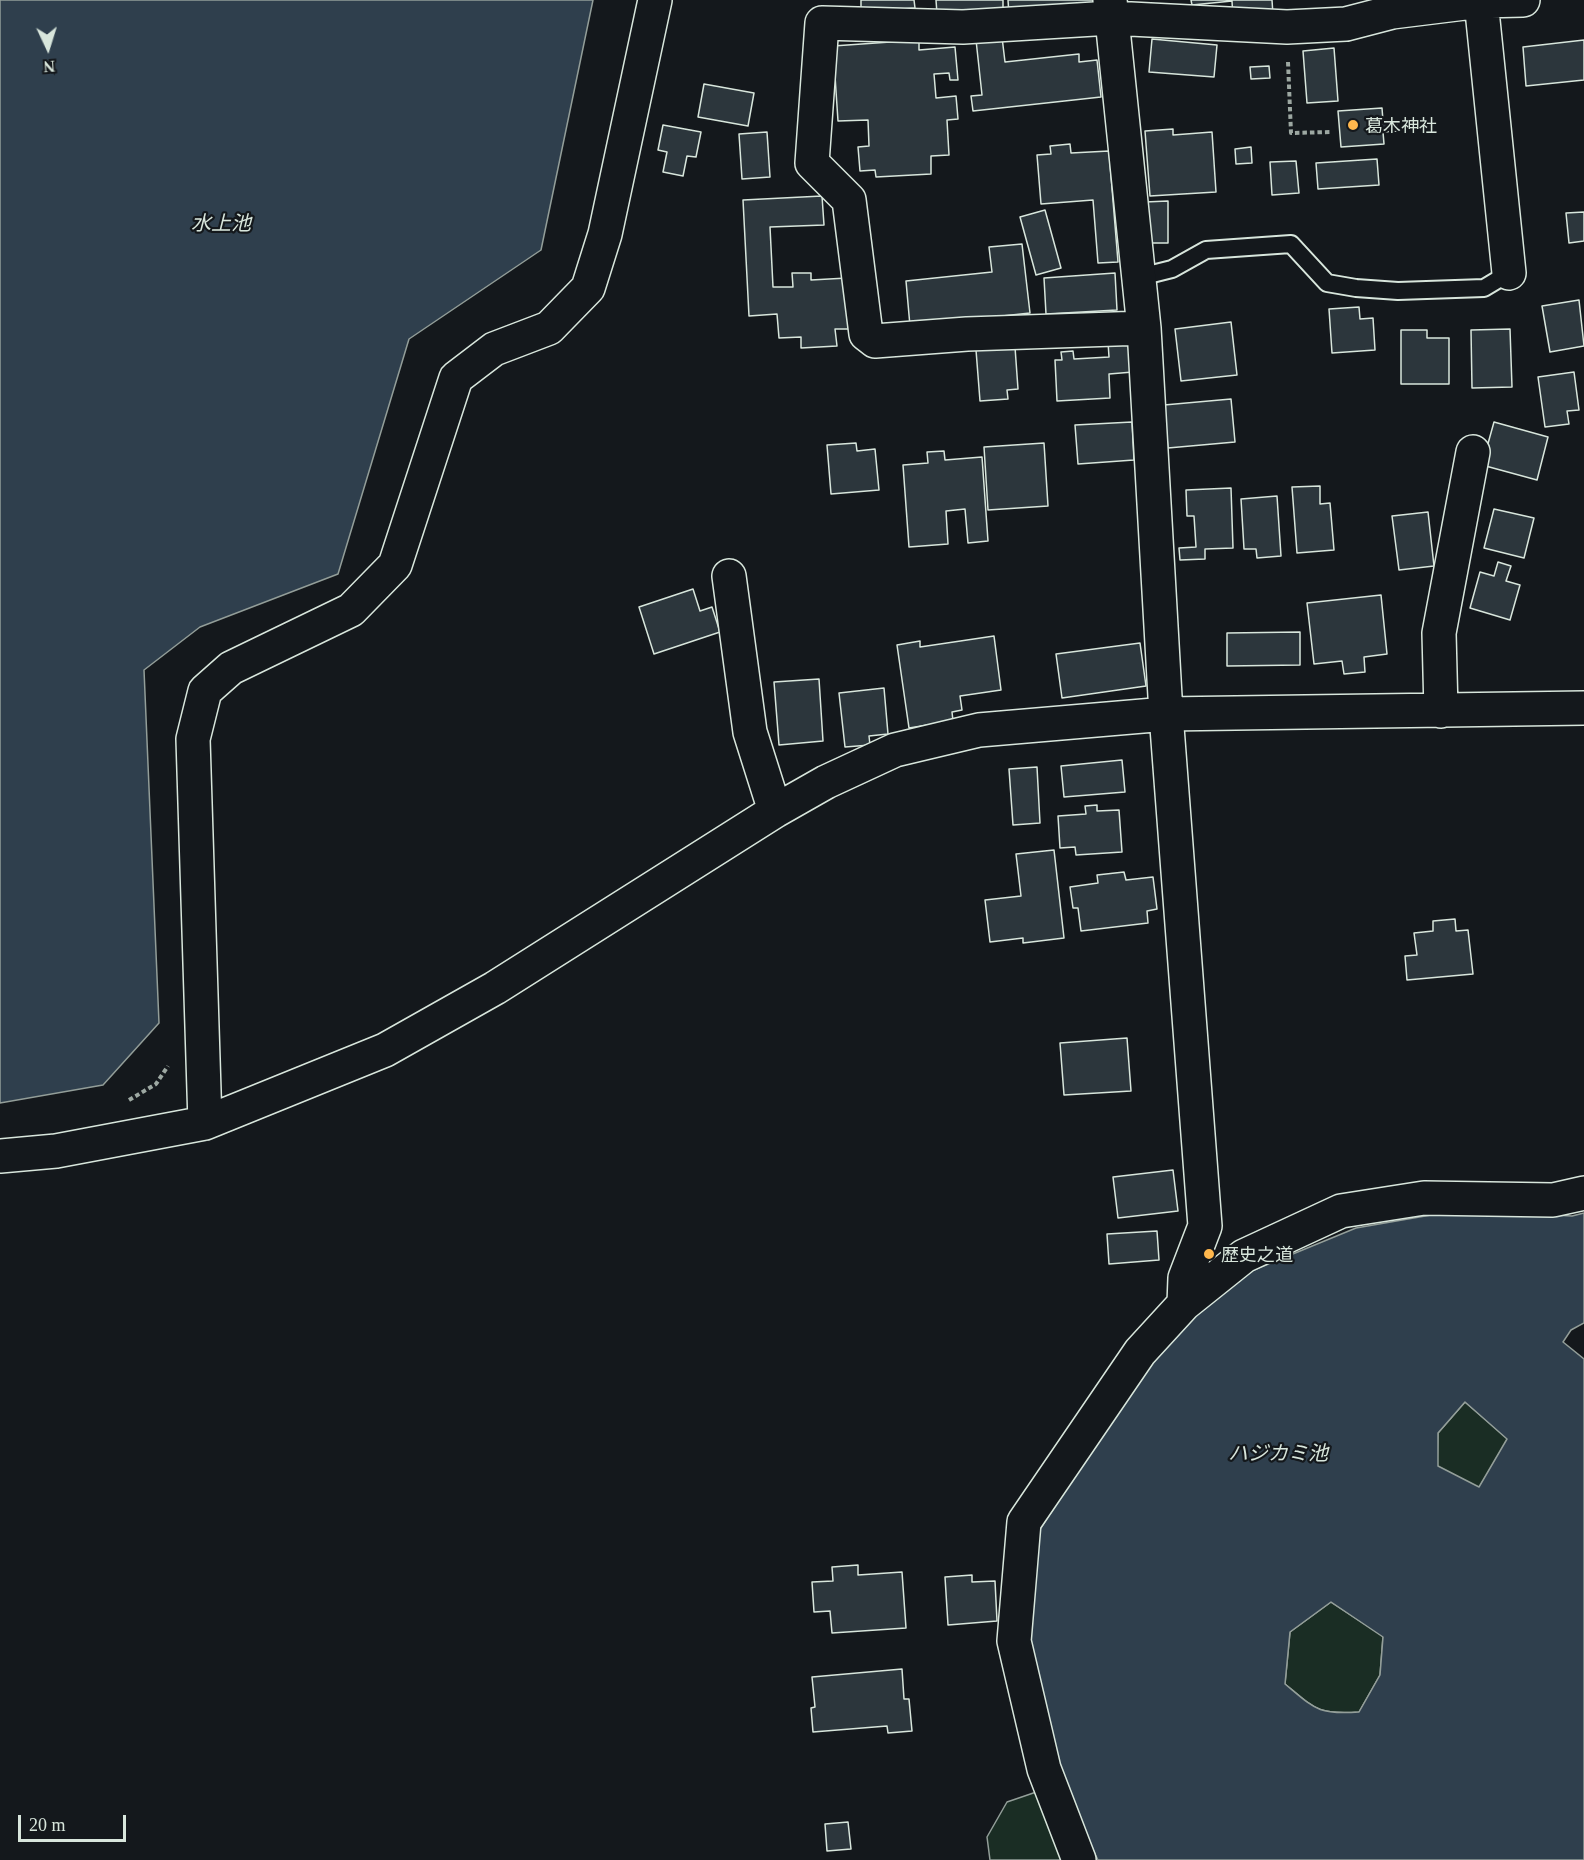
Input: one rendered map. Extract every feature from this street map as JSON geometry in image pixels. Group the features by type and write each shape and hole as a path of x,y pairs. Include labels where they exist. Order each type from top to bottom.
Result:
{"street":[{"path":"205,1123 193,739 205,691 231,668 351,610 395,566 456,378 494,349 549,328 588,288 605,234 655,0"},
{"path":"1144,328 967,334 874,341 866,334 849,200 812,163 822,23 963,27 1111,9 1287,27 1346,24 1392,12 1481,1 1523,0"},
{"path":"1481,1 1509,273"},
{"path":"1111,9 1144,328 1166,714 1205,1226 1185,1278 1185,1304"},
{"path":"1441,711 1439,633 1473,452"},
{"path":"729,576 750,732 775,811"},
{"path":"0,1156 56,1151 205,1123 385,1050 495,988 775,811 826,782 895,750 979,730 1166,714 1584,708"},
{"path":"1079,1860 1044,1768 1014,1641 1024,1522 1140,1352 1185,1304 1244,1256 1341,1211 1424,1198 1553,1200 1584,1193"},
{"path":"1205,1226 1244,1256"}],"lane":[{"path":"1140,277 1172,269 1206,250 1291,244 1327,283 1356,288 1398,291 1484,288 1509,273"}],"path":[{"path":"1287,27 1291,133 1330,132"}],"green space":[{"path":"1465,1402 1508,1439 1479,1488 1437,1466 1438,1433"},
{"path":"1331,1602 1383,1636 1380,1675 1359,1712 1325,1711 1311,1705 1285,1684 1290,1632"},
{"path":"1048,1788 1086,1860 990,1860 987,1837 1007,1802"}],"water":[{"name":"水上池","path":"0,0 593,0 541,250 409,339 338,574 200,627 144,670 159,1023 103,1085 0,1103"},
{"name":"ハジカミ池","path":"1480,1211 1572,1216 1584,1213 1584,1323 1571,1330 1563,1342 1584,1359 1584,1860 1098,1860 1058,1778 1027,1645 1035,1537 1156,1350 1232,1279 1356,1228 1431,1215","holes":["1465,1402 1507,1439 1479,1487 1438,1466 1438,1433","1331,1602 1383,1637 1380,1675 1359,1712 1325,1711 1311,1705 1285,1684 1290,1632"]}],"building":[{"path":"861,0 914,0 915,8 861,12"},
{"path":"936,0 1003,0 1003,9 937,14"},
{"path":"1008,0 1098,0 1098,6 1009,15"},
{"path":"1191,0 1272,0 1273,15 1233,19 1232,1 1192,5"},
{"path":"1002,37 1005,62 1079,54 1079,62 1097,60 1101,97 973,111 971,96 982,95 976,40"},
{"path":"1152,39 1217,45 1214,77 1149,72"},
{"path":"919,40 919,50 955,47 958,80 950,80 949,73 934,74 936,98 956,96 958,119 947,120 949,155 931,156 931,174 876,177 875,170 860,171 858,147 869,146 868,120 838,121 833,46"},
{"path":"1584,40 1584,80 1526,86 1523,47"},
{"path":"1334,48 1338,101 1307,103 1303,51"},
{"path":"1269,66 1270,78 1251,79 1250,67"},
{"path":"704,84 754,93 748,126 698,117"},
{"path":"1382,108 1383,121 1397,120 1397,131 1383,132 1384,144 1341,147 1338,111"},
{"path":"663,125 701,132 696,157 687,156 683,176 663,172 667,152 658,150"},
{"path":"1173,129 1173,135 1212,132 1216,192 1150,196 1145,131"},
{"path":"767,132 770,177 742,179 739,134"},
{"path":"1070,144 1071,153 1109,151 1118,262 1098,263 1093,200 1041,204 1037,155 1051,154 1050,146"},
{"path":"1251,147 1252,163 1236,164 1235,149"},
{"path":"1377,159 1379,185 1318,189 1316,163"},
{"path":"1296,161 1299,193 1272,195 1270,162"},
{"path":"822,196 824,225 770,227 773,287 793,287 792,273 811,273 811,280 847,278 849,329 835,329 837,346 801,348 801,337 779,338 777,314 749,316 743,200"},
{"path":"1168,201 1168,243 1146,243 1145,202"},
{"path":"1045,210 1061,268 1036,275 1020,217"},
{"path":"1584,212 1584,241 1569,243 1566,213"},
{"path":"1022,244 1030,313 910,326 906,281 992,272 989,247"},
{"path":"1115,273 1117,310 1046,314 1044,278"},
{"path":"1579,300 1584,346 1550,352 1542,306"},
{"path":"1359,307 1360,319 1373,318 1375,350 1332,353 1329,309"},
{"path":"1231,322 1237,375 1181,381 1175,329"},
{"path":"1510,329 1512,387 1472,388 1471,330"},
{"path":"1401,330 1427,330 1427,338 1449,338 1449,384 1401,384"},
{"path":"1131,341 1133,372 1109,374 1110,398 1057,401 1055,360 1062,360 1061,352 1073,351 1074,359 1109,357 1108,342"},
{"path":"1015,347 1018,389 1007,390 1008,399 980,401 976,350"},
{"path":"1574,372 1579,410 1567,411 1569,424 1545,427 1538,377"},
{"path":"1231,399 1235,442 1168,448 1164,405"},
{"path":"1132,422 1134,460 1078,464 1075,425"},
{"path":"1494,422 1548,437 1537,480 1482,465"},
{"path":"856,443 857,451 875,449 879,490 831,494 827,445"},
{"path":"1044,443 1048,506 988,510 984,447"},
{"path":"944,451 945,460 982,457 988,541 968,543 965,509 946,511 948,544 909,547 903,465 928,463 927,452"},
{"path":"1320,486 1320,504 1330,503 1334,550 1297,553 1292,487"},
{"path":"1231,488 1233,548 1205,549 1205,559 1180,560 1179,548 1196,547 1194,516 1187,516 1186,490"},
{"path":"1277,496 1281,556 1257,558 1256,549 1244,549 1241,499"},
{"path":"1494,509 1534,518 1524,558 1484,548"},
{"path":"1428,512 1434,566 1399,570 1392,516"},
{"path":"1498,562 1511,566 1506,581 1520,585 1510,620 1470,608 1480,572 1494,576"},
{"path":"693,589 700,611 712,607 720,632 654,654 639,607"},
{"path":"1381,595 1387,654 1364,657 1365,672 1344,674 1342,661 1314,664 1307,603"},
{"path":"1300,632 1300,665 1227,666 1227,633"},
{"path":"994,636 1001,690 960,696 962,710 952,712 953,721 909,728 897,645 920,641 920,647"},
{"path":"1140,643 1146,686 1062,698 1056,654"},
{"path":"819,679 823,741 779,745 774,682"},
{"path":"884,688 888,734 869,736 870,745 845,747 839,693"},
{"path":"1122,760 1125,792 1064,797 1061,766"},
{"path":"1037,767 1040,823 1013,825 1009,769"},
{"path":"1097,805 1097,811 1119,810 1122,852 1076,855 1075,847 1060,848 1058,816 1086,814 1085,806"},
{"path":"1054,850 1064,938 1023,943 1023,938 990,942 985,900 1021,896 1016,854"},
{"path":"1124,872 1126,880 1153,877 1157,909 1147,911 1148,923 1081,931 1078,908 1073,908 1070,887 1098,883 1097,875"},
{"path":"1455,919 1456,931 1468,930 1473,974 1407,980 1405,956 1417,955 1414,933 1433,931 1433,921"},
{"path":"1127,1038 1131,1091 1064,1095 1060,1043"},
{"path":"1173,1170 1178,1211 1118,1218 1113,1177"},
{"path":"1157,1231 1159,1260 1109,1264 1107,1234"},
{"path":"858,1565 858,1575 902,1572 906,1628 832,1633 830,1611 814,1612 812,1582 833,1581 832,1567"},
{"path":"972,1575 972,1582 995,1581 997,1621 948,1625 945,1577"},
{"path":"902,1669 904,1699 909,1699 912,1731 888,1733 887,1726 813,1732 811,1708 815,1707 812,1677"},
{"path":"848,1822 851,1849 827,1851 825,1824"}],"place":[{"name":"葛木神社","path":"1353,125"},
{"name":"歴史之道","path":"1209,1254"}]}
